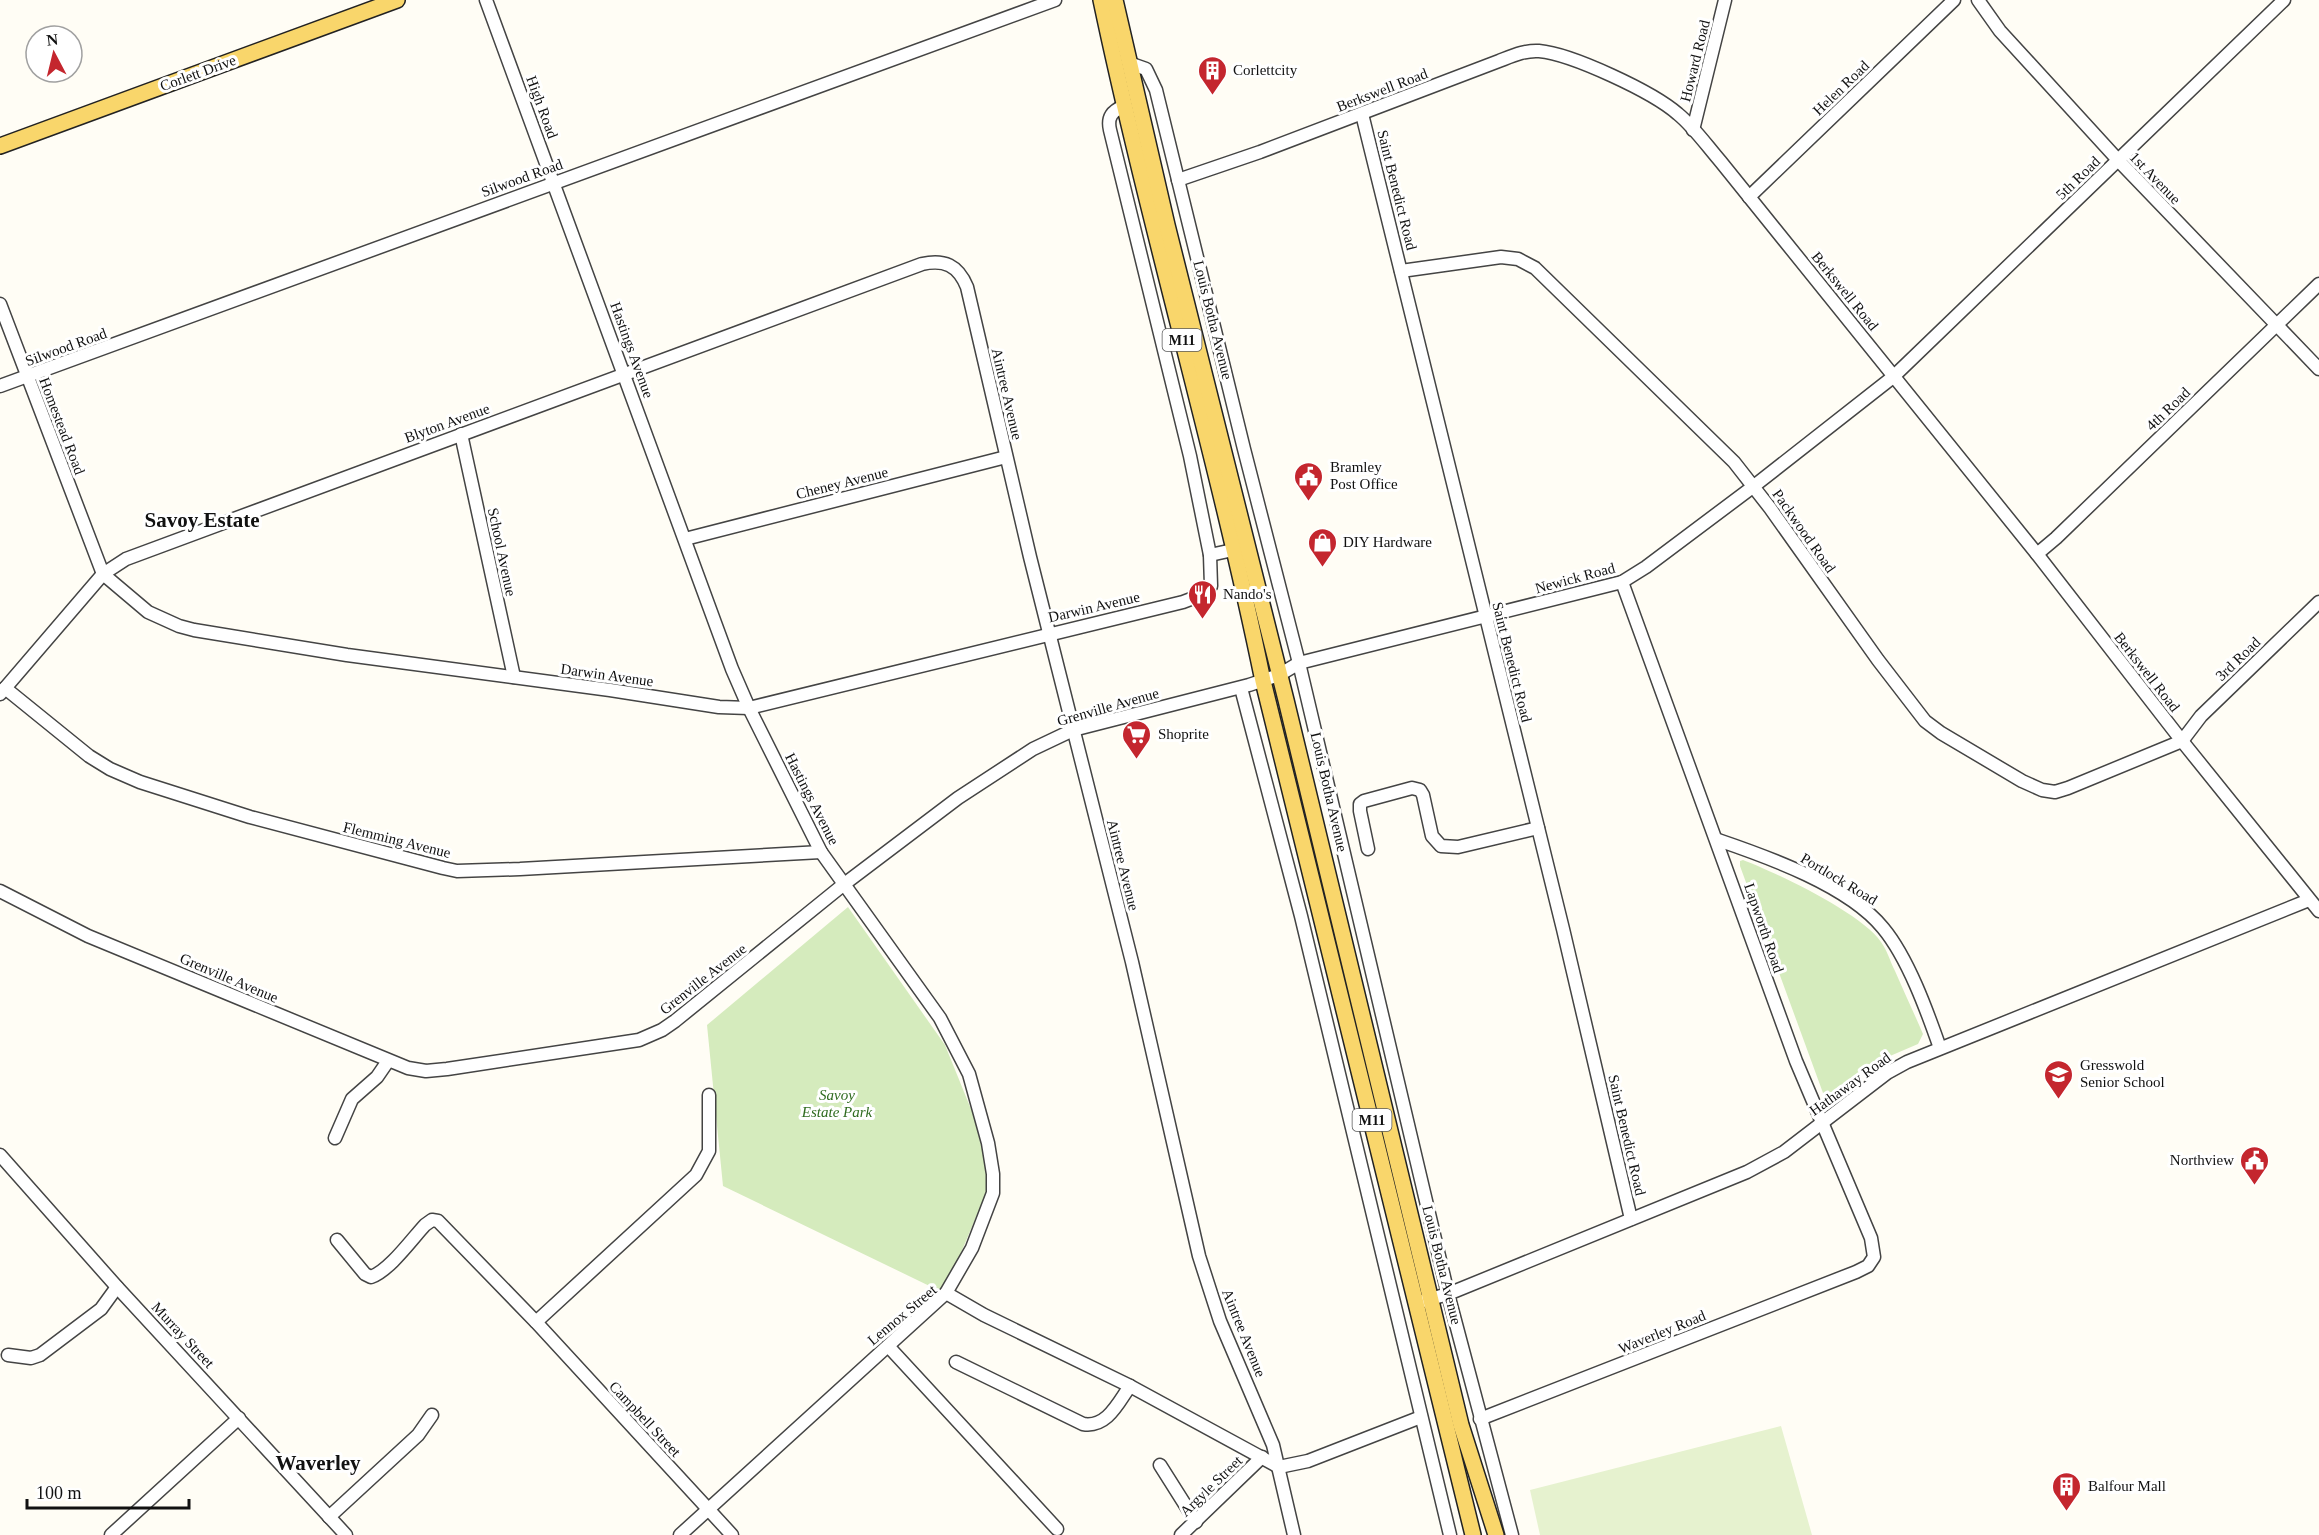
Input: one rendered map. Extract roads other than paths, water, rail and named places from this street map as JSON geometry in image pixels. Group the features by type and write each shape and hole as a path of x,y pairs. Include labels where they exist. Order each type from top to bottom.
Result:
{"main road":[{"name":"Corlett Drive","path":"0,146 397,0"},
{"name":"M11","path":"1101,0 1124,106 1263,681 1473,1535"},
{"name":"Louis Botha Avenue","path":"1115,0 1461,1425 1496,1535"}],"street":[{"name":"High Road","path":"486,0 595,293"},
{"name":"Silwood Road","path":"0,386 1054,0"},
{"name":"Howard Road","path":"1693,130 1725,0"},
{"name":"Helen Road","path":"1749,197 1954,0"},
{"name":"1st Avenue","path":"1978,0 2000,31 2118,160 2319,369"},
{"name":"5th Road","path":"1893,377 2284,0"},
{"name":"Berkswell Road","path":"1178,180 1260,152 1520,54 1540,51 1574,61 1643,90 1678,114 1749,197 2037,554 2182,741 2319,911"},
{"name":"Louis Botha Avenue","path":"1129,63 1146,69 1153,79 1299,663 1448,1294 1512,1535"},
{"path":"1124,106 1111,114 1110,130 1188,446 1210,555 1233,550"},
{"name":"Saint Benedict Road","path":"1362,114 1538,828 1631,1219"},
{"name":"Packwood Road","path":"1401,272 1501,257 1526,262 1550,282 1734,462 1754,486 1921,717 1941,733 1999,768 2042,790 2055,792 2182,741"},
{"name":"Blyton Avenue","path":"3,691 102,574 134,556 461,434 625,376 762,322 921,264 946,263 954,267"},
{"name":"Aintree Avenue","path":"954,267 962,275 968,287 1006,457 1131,962 1199,1256 1220,1321 1270,1438 1294,1535"},
{"name":"4th Road","path":"2037,554 2319,284"},
{"name":"Hastings Avenue","path":"595,293 732,669 749,708 821,852 924,996 952,1040 969,1074 988,1143 993,1174 991,1202 972,1248 946,1293"},
{"name":"Homestead Road","path":"0,304 70,490"},
{"name":"Newick Road","path":"1279,675 1299,663 1622,582 1677,545 1893,377"},
{"name":"School Avenue","path":"461,434 514,677"},
{"path":"1188,446 1207,442"},
{"path":"1224,454 1244,449"},
{"name":"Cheney Avenue","path":"685,538 1006,457"},
{"name":"Darwin Avenue","path":"70,490 102,574 148,612 186,628 347,655 719,707 749,708 1137,613 1204,594 1211,586 1210,555"},
{"name":"Lapworth Road","path":"1622,582 1718,840 1796,1061 1874,1245 1872,1261 1856,1272"},
{"name":"3rd Road","path":"2182,741 2201,716 2319,602"},
{"name":"Grenville Avenue","path":"0,891 88,936 408,1068 437,1070 600,1047 639,1040 662,1030 843,885 985,779 1033,749 1073,730 1241,688 1279,675"},
{"path":"1241,688 1298,906 1450,1535"},
{"name":"Flemming Avenue","path":"3,691 89,756 110,769 140,782 250,817 457,871 821,852"},
{"path":"1368,849 1360,804 1412,788 1420,790 1423,795 1432,837 1441,846 1458,847 1538,828"},
{"name":"Portlock Road","path":"1718,840 1796,870 1840,894 1874,918 1896,948 1925,1006 1940,1048"},
{"name":"Hathaway Road","path":"1416,1303 1448,1294 1703,1191 1766,1163 1823,1123 1887,1073 1940,1048 2309,900"},
{"path":"335,1138 352,1099 377,1077 388,1061"},
{"path":"536,1322 696,1175 709,1151 709,1095"},
{"name":"Murray Street","path":"0,1155 117,1287 346,1535"},
{"name":"Campbell Street","path":"337,1240 364,1274 371,1277 376,1276 390,1263 425,1225 438,1221 536,1322 732,1535"},
{"name":"Waverley Road","path":"1480,1419 1856,1272"},
{"path":"8,1354 31,1358 40,1356 101,1309 117,1287"},
{"name":"Lennox Street","path":"680,1535 946,1293 984,1315 1130,1386 1279,1467"},
{"path":"888,1346 1057,1529"},
{"path":"956,1362 1083,1424 1090,1425 1103,1421 1130,1386"},
{"path":"329,1517 418,1435 432,1415"},
{"path":"1279,1467 1314,1459 1421,1417"},
{"path":"111,1535 239,1418"},
{"name":"Argyle Street","path":"1181,1535 1262,1458"},
{"path":"1160,1465 1196,1522"}],"place":[{"name":"Corlettcity","path":"1212,96"},
{"name":"Bramley Post Office","path":"1309,502"},
{"name":"DIY Hardware","path":"1322,568"},
{"name":"Nando's","path":"1202,620"},
{"name":"Shoprite","path":"1137,760"},
{"name":"Gresswold Senior School","path":"2059,1100"},
{"name":"Northview","path":"2255,1186"},
{"name":"Balfour Mall","path":"2067,1512"}],"district":[{"name":"Savoy Estate","path":"202,520"},
{"name":"Waverley","path":"318,1463"}],"park label":[{"name":"Savoy Estate Park","path":"837,1104"}]}
